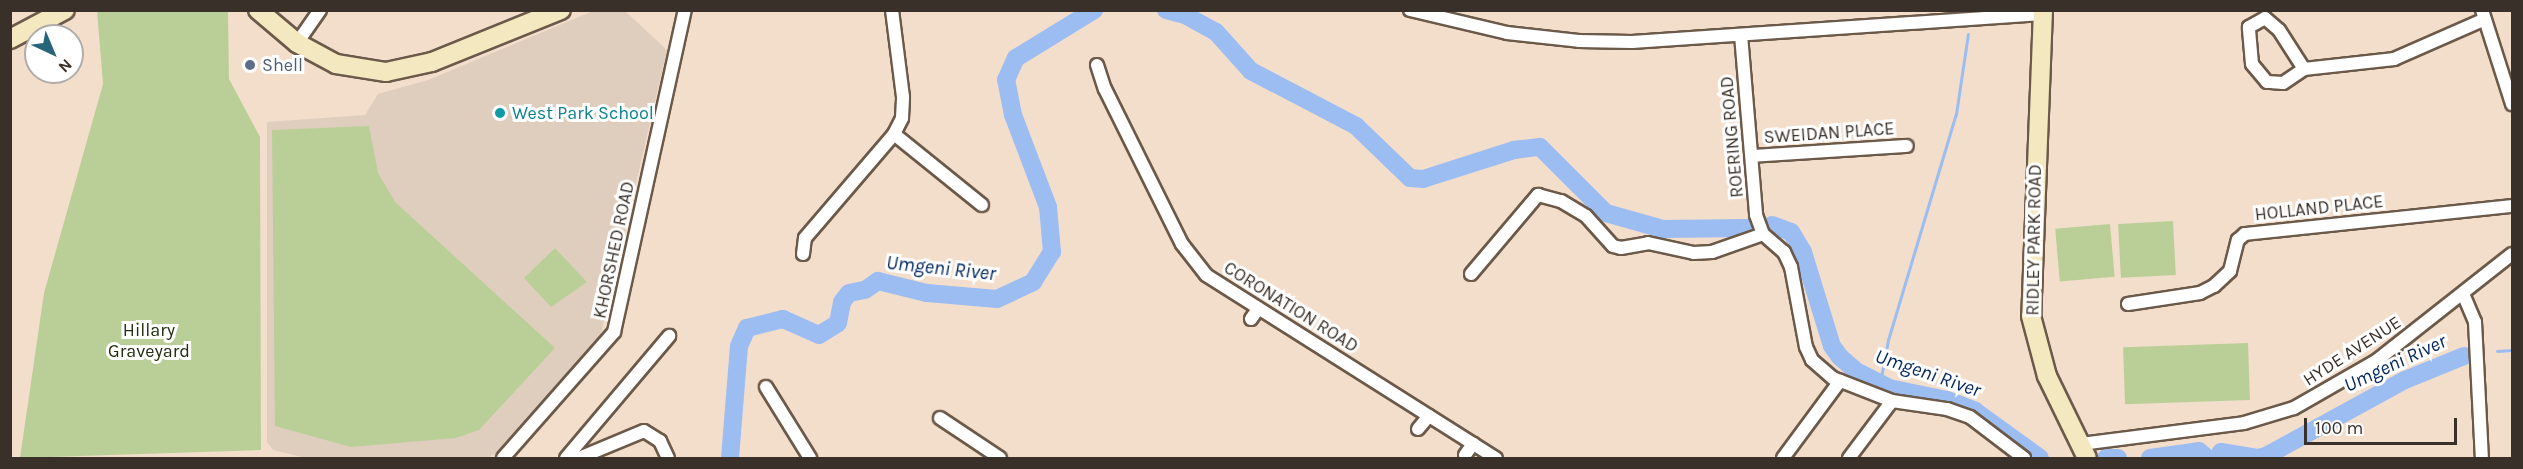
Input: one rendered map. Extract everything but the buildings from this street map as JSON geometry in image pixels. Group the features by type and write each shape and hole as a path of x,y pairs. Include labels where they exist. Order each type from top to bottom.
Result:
{"street":[{"path":"10,39 65,10"},
{"path":"258,10 297,43 336,64 386,72 432,62 561,10"},
{"path":"297,43 320,10"},
{"name":"KHORSHED ROAD","path":"503,458 614,332 685,10"},
{"path":"803,254 805,238 894,134 903,109 892,10"},
{"path":"1410,10 1507,33 1579,41 1741,35 2042,12"},
{"name":"RIDLEY PARK ROAD","path":"2042,12 2031,316 2047,376 2084,451"},
{"path":"2304,69 2271,21 2260,18 2249,27 2252,64 2261,78 2273,85 2283,83 2304,69 2394,59 2484,15 2512,104"},
{"name":"ROERING ROAD","path":"1741,35 1756,215 1763,234"},
{"name":"CORONATION ROAD","path":"1097,65 1105,89 1193,260 1206,275 1255,314 1429,416 1496,459"},
{"path":"894,134 982,205"},
{"name":"SWEIDAN PLACE","path":"1752,156 1907,146"},
{"path":"1471,274 1538,195 1561,201 1586,216 1613,246 1621,248 1648,243 1712,252 1763,234 1784,252 1791,267 1806,347 1812,360 1840,381 1892,401 1947,409 1970,417 2024,459"},
{"name":"HOLLAND PLACE","path":"2128,304 2200,293 2214,286 2230,271 2238,240 2246,234 2512,206"},
{"name":"HYDE AVENUE","path":"2084,451 2244,423 2294,408 2355,375 2464,296 2512,254"},
{"path":"2464,296 2475,322 2482,459"},
{"path":"566,459 669,336"},
{"path":"1783,459 1840,381"},
{"path":"766,387 810,459"},
{"path":"1849,459 1892,401"},
{"path":"1418,429 1429,416"},
{"path":"940,418 1000,459"},
{"path":"579,459 644,431 660,441 668,459"},
{"path":"1465,456 1473,444"}],"shaded area":[{"path":"593,11 625,11 667,50 601,334 504,447 488,458 306,458 273,450 267,442 267,122 365,115 378,94 428,80"}],"green space":[{"name":"Hillary Graveyard","path":"97,11 228,11 229,79 260,137 261,450 20,458 44,293 103,84"},
{"path":"369,126 378,173 395,202 555,348 479,430 456,438 351,447 275,426 272,130"},
{"path":"2173,221 2176,275 2121,278 2118,224"},
{"path":"2110,224 2115,277 2060,282 2055,229"},
{"path":"555,248 587,282 551,307 524,278"},
{"path":"2248,343 2250,400 2125,404 2123,347"}],"waterway":[{"name":"Umgeni River","path":"730,458 739,346 747,328 783,319 819,335 838,323 842,302 849,293 865,290 878,281 927,293 997,299 1033,282 1052,252 1048,207 1013,115 1006,80 1016,58 1094,10"},
{"name":"Umgeni River","path":"1166,10 1185,15 1216,32 1251,71 1356,126 1410,178 1423,179 1514,150 1540,147 1606,213 1663,229 1747,228"},
{"path":"1880,383 1888,340 1956,114 1968,34"},
{"name":"Umgeni River","path":"1772,225 1791,232 1803,252 1832,346 1840,357 1856,371 1889,388 1947,400 1975,411 2040,458"},
{"name":"Umgeni River","path":"2497,351 2512,350"},
{"name":"Umgeni River","path":"2217,458 2221,452 2258,458 2266,456 2405,380 2464,356"},
{"name":"Umgeni River","path":"2150,458 2199,451 2207,458"},
{"name":"Umgeni River","path":"2106,458 2118,458"}],"place":[{"name":"Shell","path":"250,65"},
{"name":"West Park School","path":"500,113"}]}
